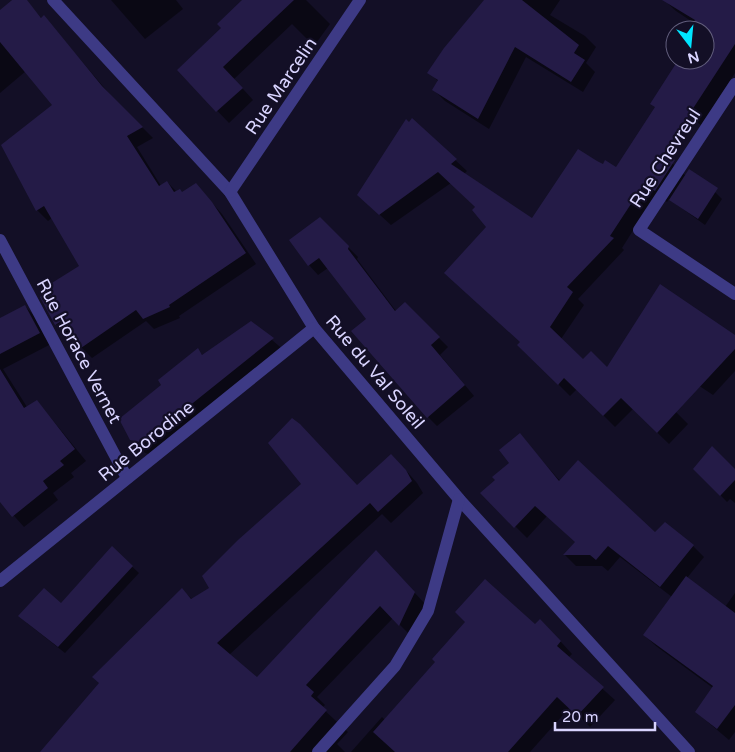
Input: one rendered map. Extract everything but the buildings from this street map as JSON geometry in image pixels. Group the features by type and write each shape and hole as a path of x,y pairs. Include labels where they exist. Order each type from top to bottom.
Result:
{"street":[{"name":"Rue du Val Soleil","path":"53,0 230,192 314,328 459,499 688,752"},
{"name":"Rue Marcelin","path":"230,192 360,0"},
{"name":"Rue Chevreul","path":"735,84 639,230 735,294"},
{"name":"Rue Horace Vernet","path":"0,240 127,478"},
{"name":"Rue Borodine","path":"0,581 314,328"},
{"path":"318,752 395,666 428,611 459,499"}]}
